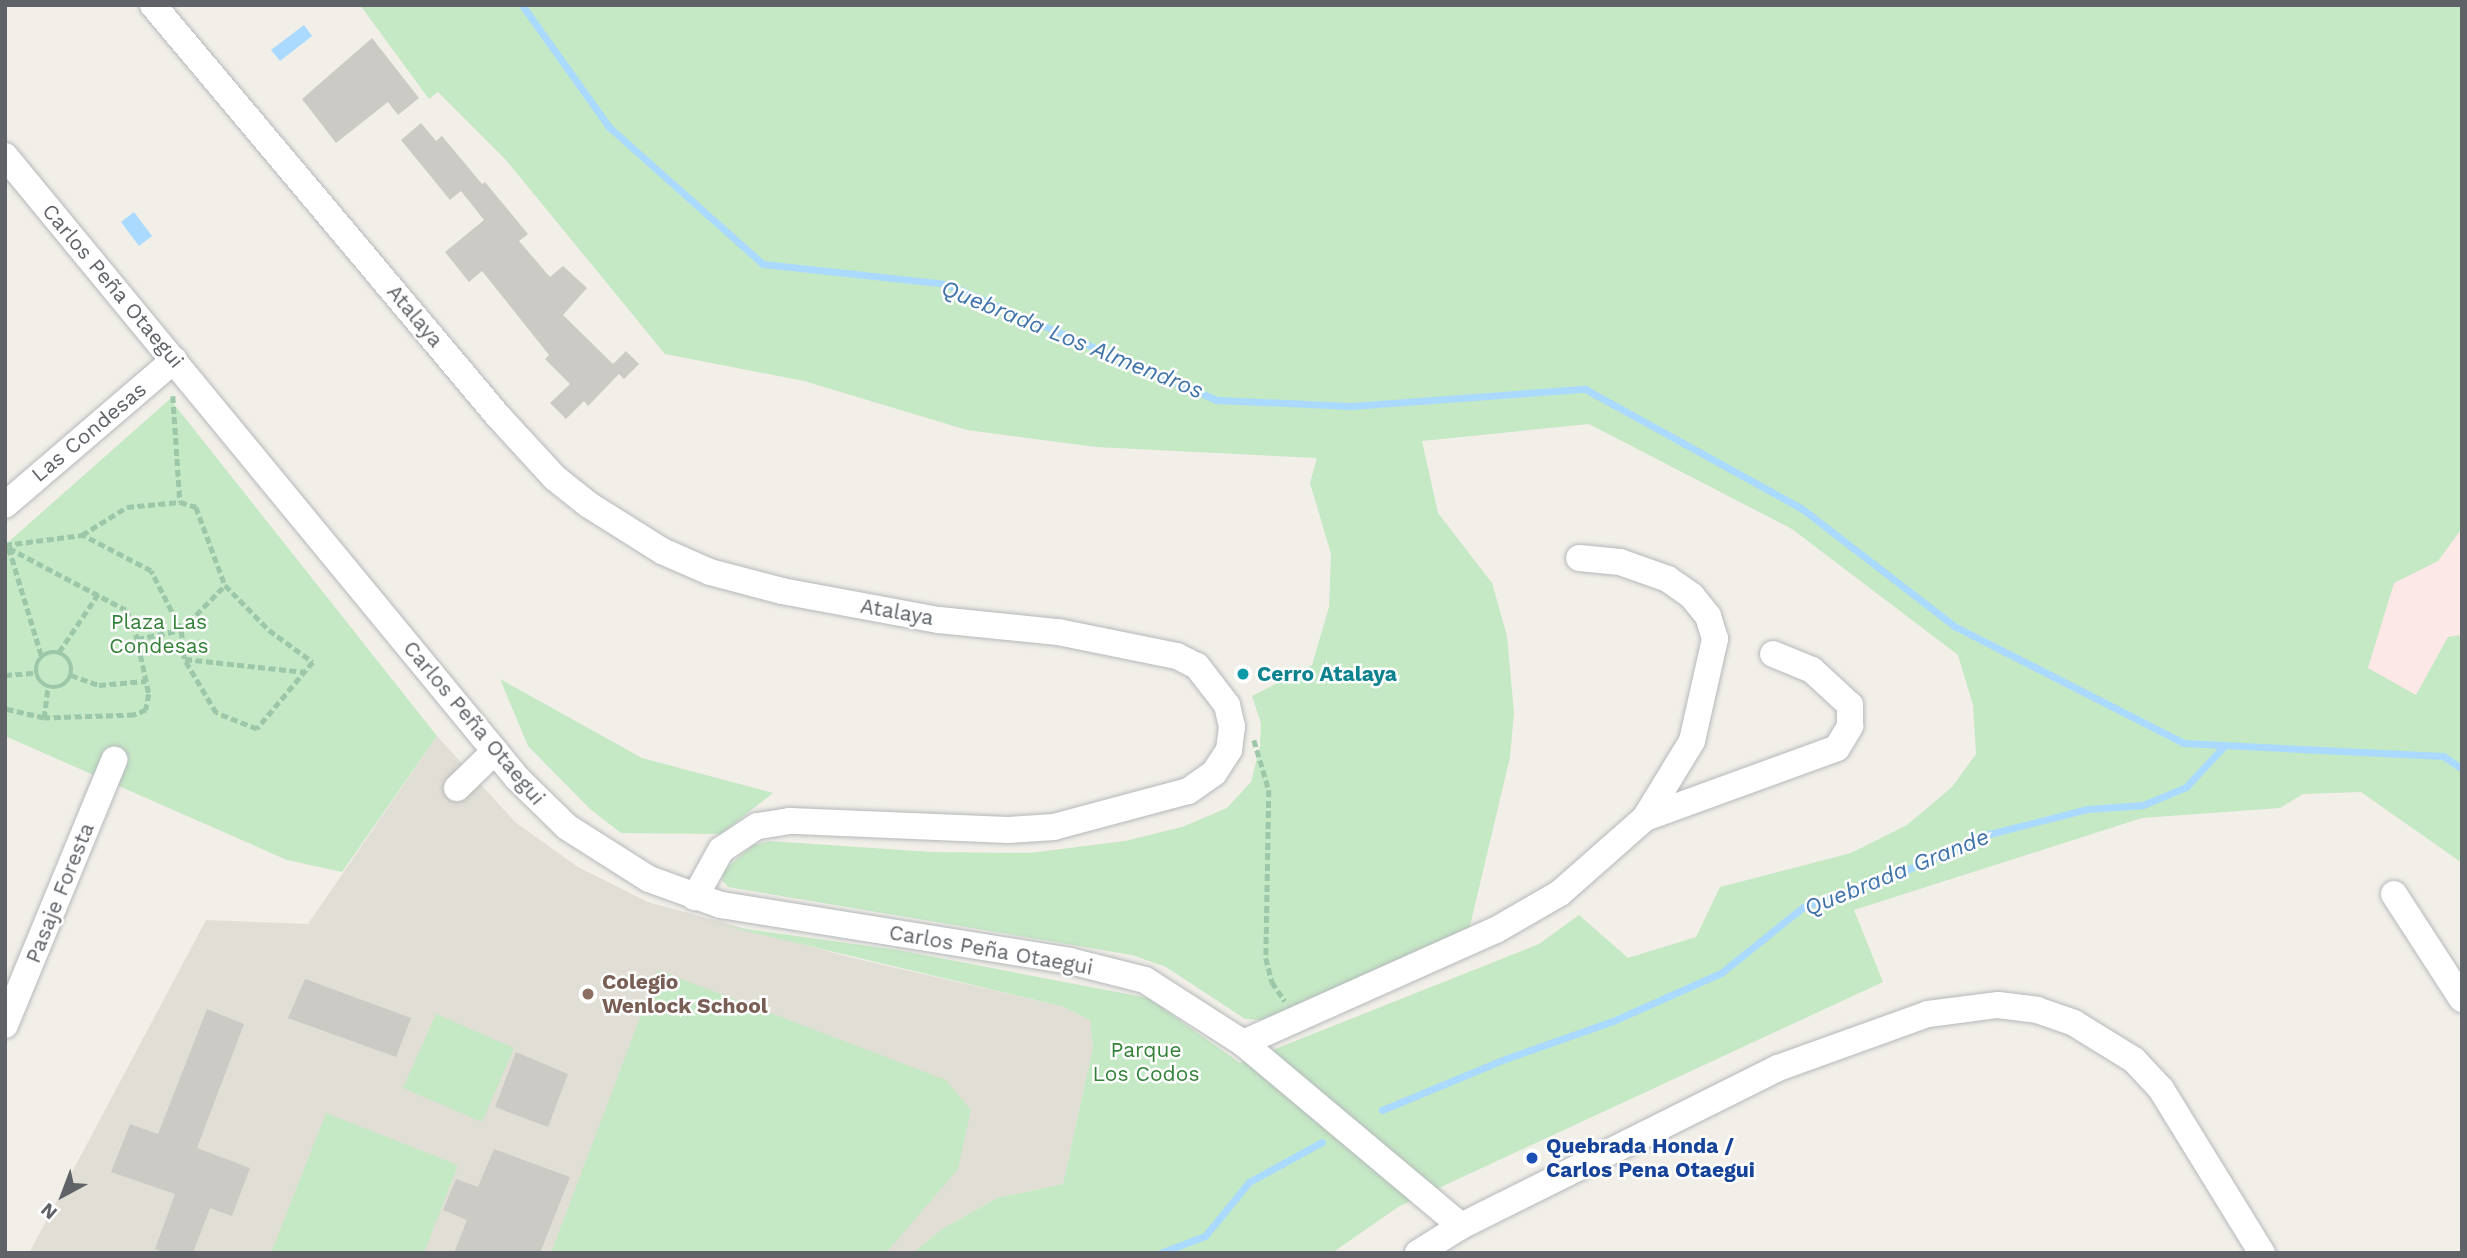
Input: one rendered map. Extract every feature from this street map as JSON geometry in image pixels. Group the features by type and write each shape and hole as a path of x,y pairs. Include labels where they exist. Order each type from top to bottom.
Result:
{"street":[{"name":"Atalaya","path":"153,5 498,415 555,478 589,505 662,551 710,572 782,591 939,620 1058,632 1177,656 1197,666 1227,705"},
{"name":"Carlos Peña Otaegui","path":"5,156 495,751 541,804 595,848 649,878 695,897 761,913 1070,961 1145,979 1243,1043 1461,1226"},
{"name":"Las Condesas","path":"5,505 174,360"},
{"path":"1243,1043 1496,930 1560,893 1645,818 1692,741 1715,639 1708,616 1692,596 1668,579 1620,562 1579,558"},
{"path":"1645,818 1837,748 1850,726 1850,705 1812,670 1773,654"},
{"path":"695,897 721,850 757,825 790,821 984,830 1054,827 1188,791 1214,773 1229,750 1232,726 1227,705"},
{"path":"457,788 495,751"},
{"name":"Pasaje Foresta","path":"5,1025 114,760"},
{"path":"2395,894 2462,999"},
{"path":"1418,1253 1461,1226 1778,1068 1928,1014 1998,1005 2037,1010 2074,1023 2134,1060 2161,1089 2262,1253"}],"path":[{"path":"174,360 173,421 180,502"},
{"path":"7,548 82,535 127,507 180,502 196,508 225,584 270,630 313,662 257,729 216,713 184,659 181,630 151,571 82,535"},
{"path":"5,709 44,718 134,715 146,710 146,681 137,639 126,610 7,548"},
{"path":"7,548 41,657 36,673"},
{"path":"137,639 181,630 225,584"},
{"path":"41,657 59,652 98,594"},
{"path":"59,652 68,659 71,675"},
{"path":"184,659 305,672"},
{"path":"5,675 36,673"},
{"path":"36,673 48,686 59,687 71,675"},
{"path":"71,675 99,685 146,681"},
{"path":"44,718 48,686"},
{"path":"1227,705 1257,745 1269,790 1266,958 1272,982 1297,1019"}],"shaded area":[{"path":"2462,528 2462,727 2252,640 2438,561"},
{"name":"Colegio Wenlock School","path":"437,736 515,822 578,867 648,902 849,957 1061,1006 1090,1020 1093,1047 1063,1184 997,1198 942,1229 913,1253 29,1253 206,920 308,924"}],"green space":[{"name":"Parque Los Codos","path":"360,5 2462,5 2462,528 2438,561 2394,583 2368,668 2416,695 2448,637 2462,635 2462,863 2361,792 2303,794 2280,808 2142,818 1854,910 1883,982 1398,1207 1332,1253 913,1253 942,1229 997,1198 1063,1184 1093,1047 1090,1020 1061,1006 725,926 898,950 1148,998 1240,1063 1539,944 1579,915 1628,958 1696,937 1720,887 1851,853 1907,825 1952,787 1976,754 1973,705 1958,655 1792,529 1589,424 1422,441 1438,513 1492,583 1507,636 1514,713 1510,757 1469,930 1263,1020 1245,1019 1166,967 1132,955 728,887 722,880 723,871 753,845 770,841 931,852 1030,853 1125,841 1182,827 1227,808 1251,782 1260,746 1261,723 1252,696 1312,665 1329,607 1331,554 1310,483 1317,458 1096,447 967,430 804,381 665,354 506,160 438,92 429,99"},
{"name":"Plaza Las Condesas","path":"170,399 437,736 342,872 287,860 5,736 5,545"},
{"path":"500,679 642,758 773,793 721,834 621,833 590,809 528,746"},
{"path":"658,970 946,1080 971,1110 958,1169 886,1253 551,1253"},
{"path":"436,1014 514,1048 482,1122 403,1088"},
{"path":"326,1113 458,1165 424,1253 271,1253"}],"water":[{"path":"304,25 312,36 280,61 271,50"},
{"path":"134,212 152,236 139,246 121,222"}],"building":[{"path":"372,38 419,98 398,115 388,102 336,143 302,99"},
{"path":"421,123 436,141 442,136 482,184 485,182 528,234 519,241 550,277 563,266 587,288 563,315 613,364 626,351 639,364 624,379 619,374 588,406 584,401 566,419 550,403 570,384 545,359 549,355 482,271 469,282 445,252 484,220 461,191 450,200 401,140"},
{"path":"305,979 411,1018 396,1057 288,1018"},
{"path":"207,1009 244,1024 197,1148 250,1168 232,1216 210,1208 193,1253 166,1253 155,1249 175,1194 111,1172 130,1124 158,1134"},
{"path":"516,1052 568,1074 548,1127 495,1107"},
{"path":"494,1149 570,1177 540,1253 454,1253 467,1220 443,1210 456,1179 478,1187"}],"waterway":[{"name":"Quebrada Los Almendros","path":"522,5 609,127 763,264 946,284 1216,400 1351,406 1585,389 1801,508 1954,626 2184,743 2443,756 2462,769"},
{"name":"Quebrada Grande","path":"1382,1110 1505,1059 1613,1021 1721,973 1803,907 1895,875 1989,834 2088,809 2143,805 2186,787 2225,745"},
{"name":"Quebrada Grande","path":"1160,1253 1205,1236 1249,1182 1322,1142"}],"place":[{"name":"Cerro Atalaya","path":"1243,674"},
{"name":"Colegio Wenlock School","path":"588,994"},
{"name":"Quebrada Honda / Carlos Pena Otaegui","path":"1532,1158"}]}
